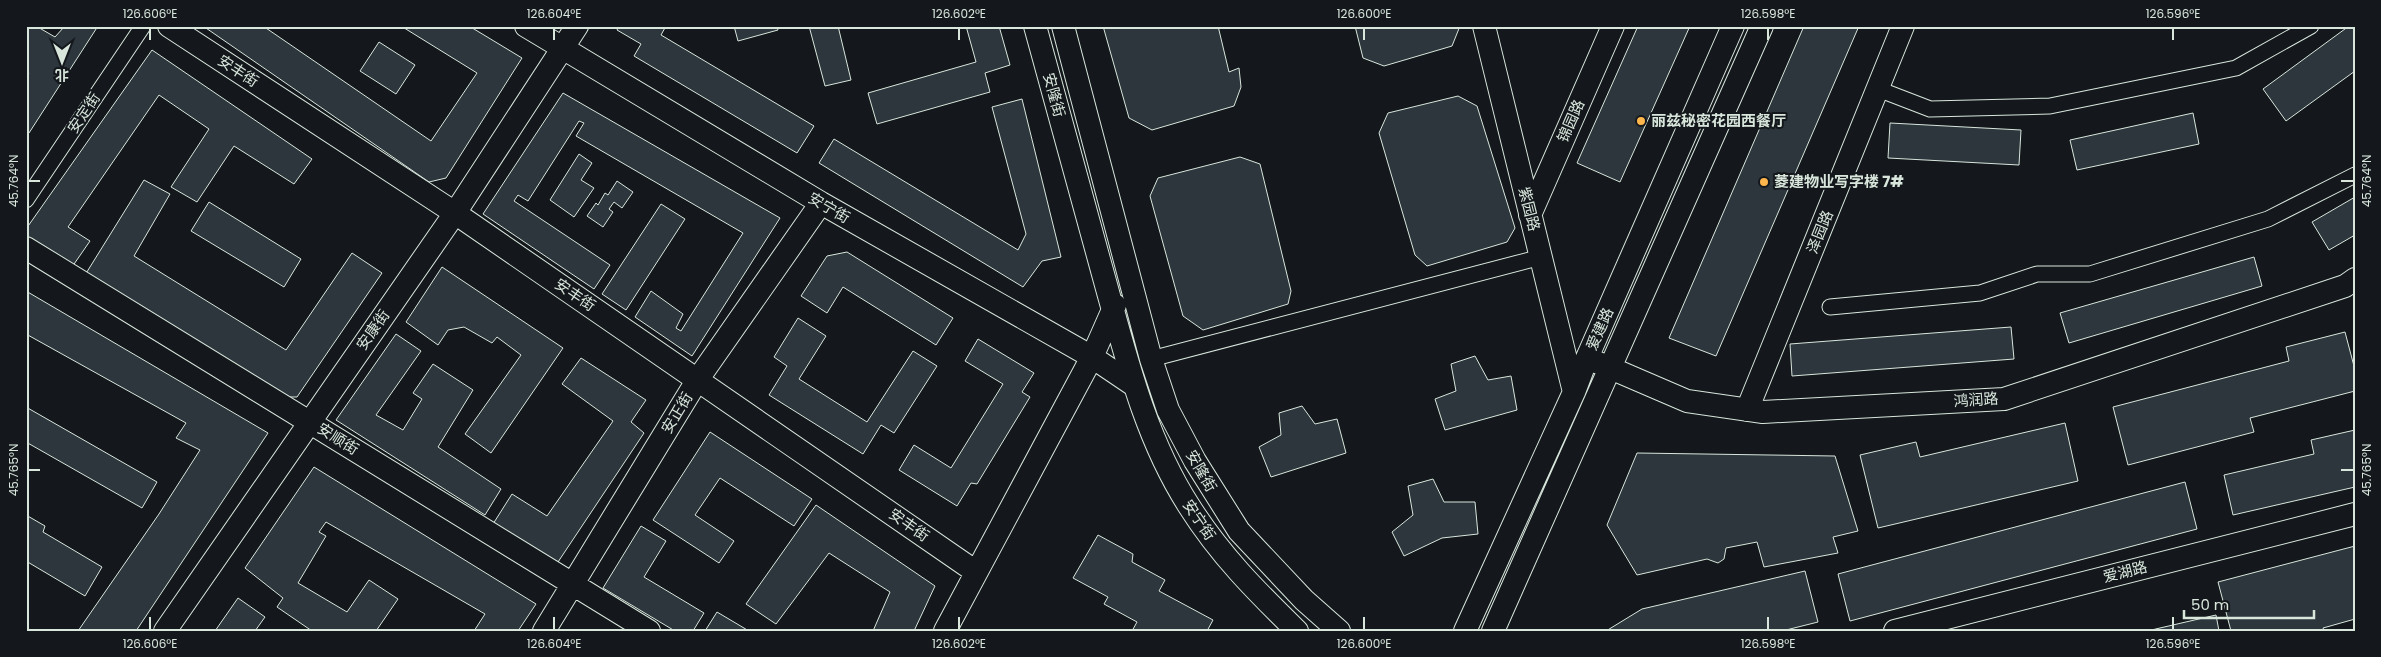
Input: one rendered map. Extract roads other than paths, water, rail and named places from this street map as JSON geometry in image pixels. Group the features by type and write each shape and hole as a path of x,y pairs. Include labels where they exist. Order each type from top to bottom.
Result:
{"street":[{"name":"安定街","path":"26,200 143,26"},
{"name":"安丰街","path":"169,26 455,213 976,572"},
{"name":"安宁街","path":"526,26 821,203 1092,357 1134,386"},
{"name":"安康街","path":"165,631 455,213 577,26"},
{"name":"安隆街","path":"1035,26 1113,309"},
{"name":"安隆街","path":"1063,26 1129,272 1150,359 1168,410 1195,461 1239,531 1304,600 1339,631"},
{"name":"紫园路","path":"1484,26 1574,392"},
{"name":"锦园路","path":"1530,215 1613,26"},
{"name":"爱建路","path":"1465,631 1574,392 1587,358 1734,26"},
{"name":"爱建路","path":"1493,631 1762,26"},
{"name":"泽园路","path":"1747,410 1903,26"},
{"path":"1878,88 1930,109 2050,106 2236,68 2311,26"},
{"path":"1830,307 1980,293 2037,274 2090,274 2268,220 2355,175"},
{"name":"安正街","path":"544,631 698,379 821,203"},
{"name":"安顺街","path":"26,248 649,631"},
{"path":"1150,359 1541,257"},
{"path":"945,631 1092,357 1129,272"},
{"name":"鸿润路","path":"1587,358 1687,401 1764,412 2004,399 2345,286 2355,279"},
{"name":"安宁街","path":"1113,309 1134,386 1156,446 1188,504 1238,573 1297,631"},
{"name":"爱湖路","path":"1896,631 2355,514"}],"place":[{"name":"丽兹秘密花园西餐厅","path":"1641,121"},
{"name":"菱建物业写字楼 7#","path":"1764,182"}]}
